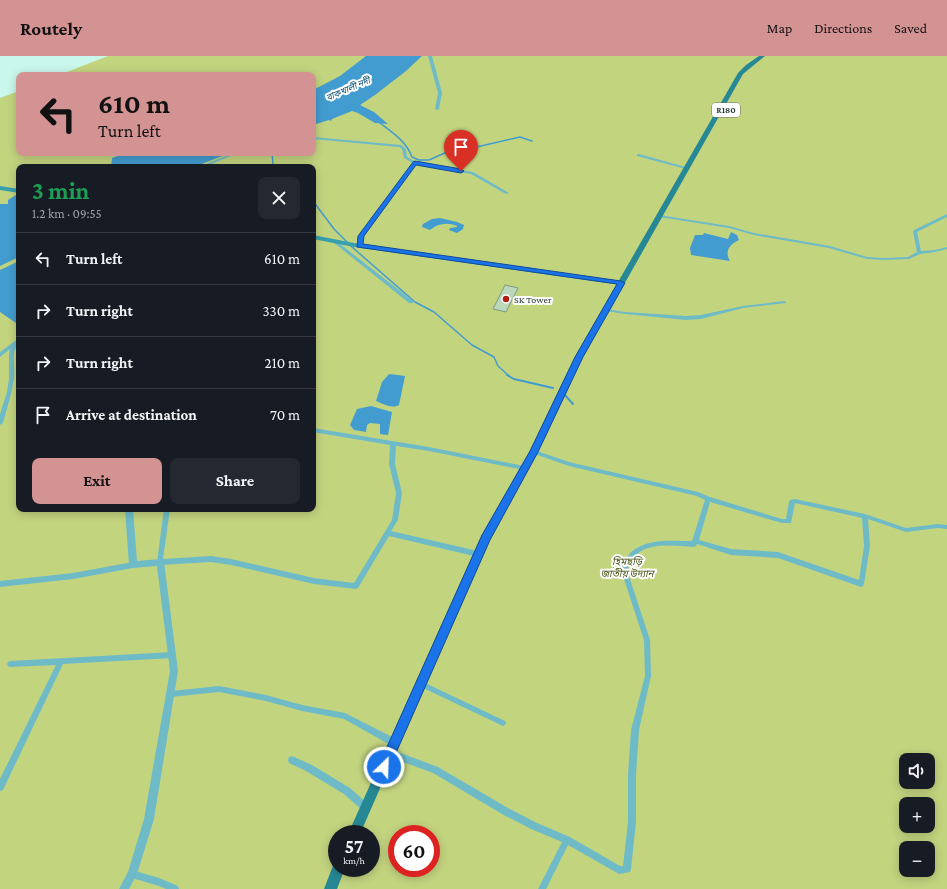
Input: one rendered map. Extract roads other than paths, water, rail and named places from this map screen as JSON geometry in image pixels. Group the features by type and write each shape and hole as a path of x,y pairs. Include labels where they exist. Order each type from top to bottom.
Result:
{"main road":[{"name":"R180","path":"358,825 478,554 534,452 579,357 687,168 689,162 696,154 741,74 748,66 762,56"},
{"name":"R180","path":"687,168 702,155 745,74 768,56"},
{"path":"0,188 16,189"},
{"path":"316,238 357,245 621,283"},
{"path":"330,889 335,877"}],"street":[{"path":"430,56 439,88 437,109"},
{"path":"316,138 400,146 404,149 405,157 415,163 472,173 507,193"},
{"path":"208,164 228,156"},
{"path":"638,156 687,168"},
{"path":"357,245 361,236 415,163"},
{"path":"918,253 915,231 947,215"},
{"path":"659,216 722,226 754,234 830,247 868,258 910,258 918,253 947,248"},
{"path":"334,241 410,302"},
{"path":"606,310 686,318 700,317 743,307 784,302"},
{"path":"0,355 16,343"},
{"path":"0,423 10,391 13,372 12,350 16,344"},
{"path":"316,430 393,443 524,468"},
{"path":"0,584 73,576 133,565 212,559 314,581 356,586 395,520 399,493 392,464 393,443"},
{"path":"534,452 569,464 698,494 708,499 782,521 789,521 792,502 796,501 865,516 906,530 938,526 947,527"},
{"path":"390,753 435,770 505,812 567,840 619,870 627,869 632,822 632,775 635,730 648,676 646,640 624,570 627,560 642,548 652,544 694,544 708,499"},
{"path":"129,512 133,565"},
{"path":"124,889 132,874 150,820 174,671 160,562 167,512"},
{"path":"696,541 730,552 778,554 861,584 867,546 865,516"},
{"path":"388,533 478,554"},
{"path":"10,664 173,655"},
{"path":"0,787 61,662"},
{"path":"421,684 503,723"},
{"path":"171,694 219,689 266,698 302,708 345,716 395,743"},
{"path":"292,760 309,768 348,791 366,808"},
{"path":"542,889 567,840"},
{"path":"132,874 159,882 175,889"}],"water":[{"name":"বাকখালী নদী","path":"366,56 422,56 406,71 360,105 374,112 388,124 375,123 352,111 332,119 331,121 329,120 316,124 316,88 340,76"},
{"path":"118,156 222,156 202,164 111,164 112,158"},
{"path":"16,195 16,258 0,266 0,204 8,204 8,200"},
{"path":"440,218 464,225 463,229 457,233 449,230 450,228 457,227 450,224 436,226 430,230 422,227 423,224 432,219"},
{"path":"731,232 737,235 739,240 729,248 728,257 730,261 691,255 690,248 695,235 703,235 704,233 728,239"},
{"path":"16,262 16,323 0,312 0,270"},
{"path":"389,374 405,376 399,405 396,406 388,406 376,401 382,382"},
{"path":"371,406 392,412 388,435 380,434 380,424 370,423 367,425 366,432 354,430 350,425 357,409"}],"waterway":[{"path":"380,123 403,142 412,157 419,160 429,160 447,152 468,149 520,137 532,141"},
{"path":"272,156 273,164"},
{"path":"316,205 334,229 352,247 415,302 434,312 472,345 494,357 498,366 509,376"},
{"path":"507,375 514,379 553,388"},
{"path":"564,394 573,404"}],"place":[{"name":"SK Tower","path":"506,299"}],"park label":[{"name":"হিমছড়ি জাতীয় উদ্যান","path":"627,566"}]}
